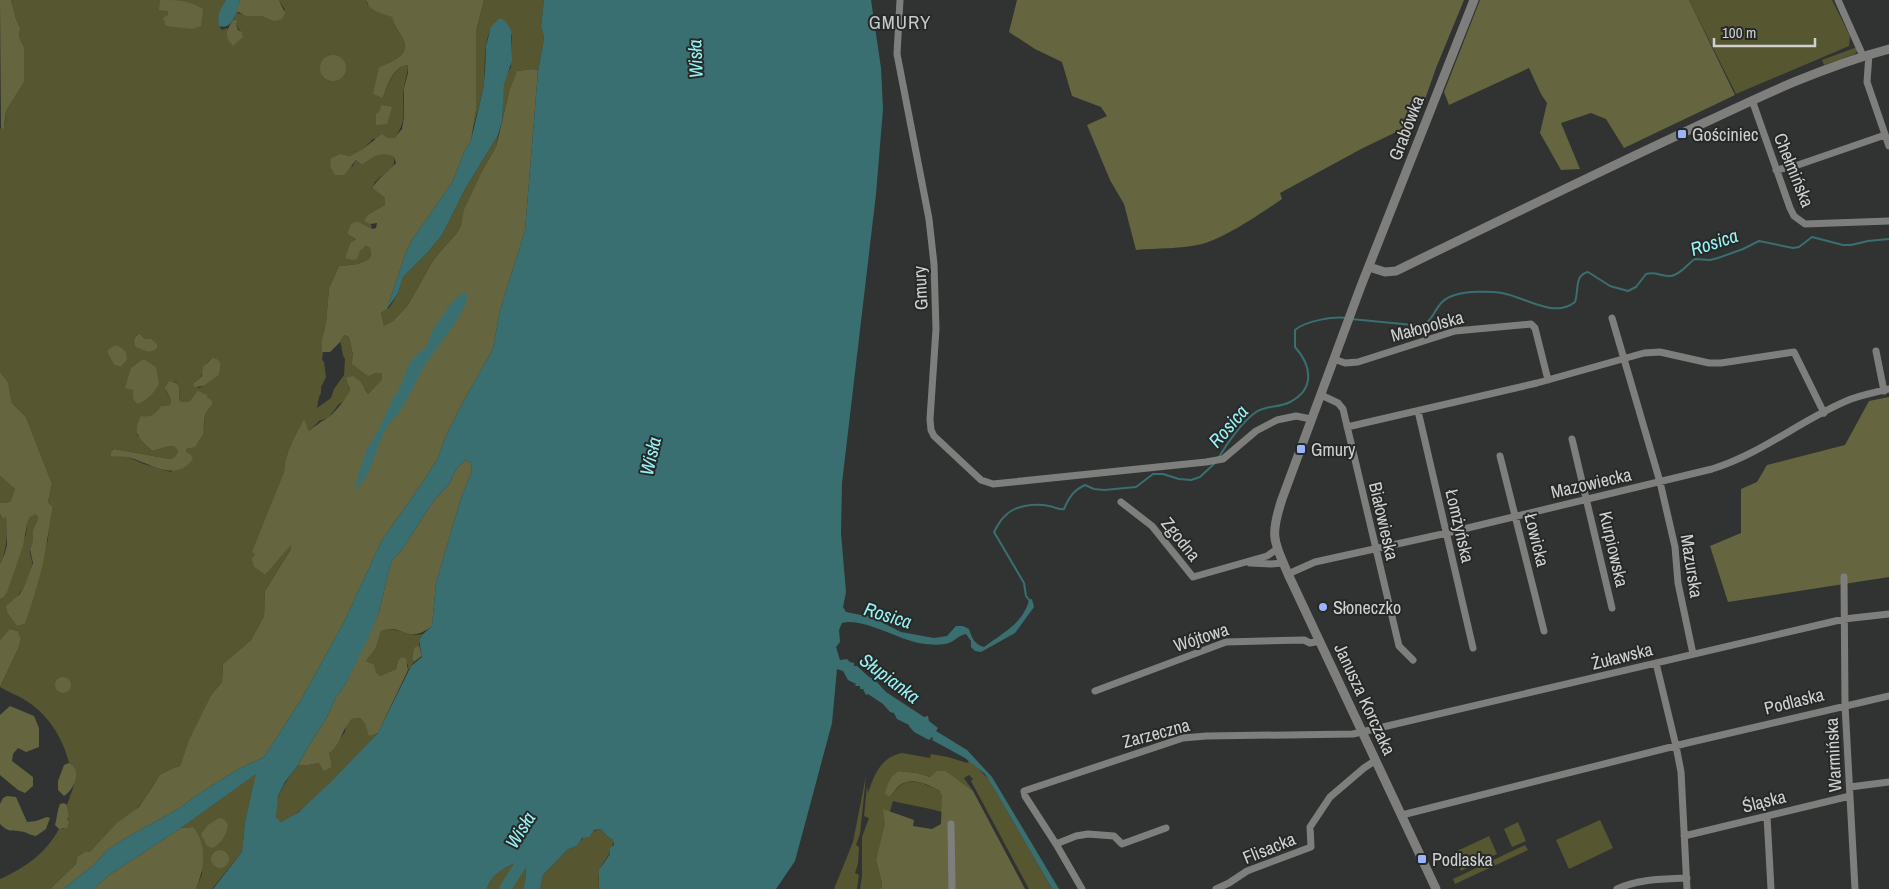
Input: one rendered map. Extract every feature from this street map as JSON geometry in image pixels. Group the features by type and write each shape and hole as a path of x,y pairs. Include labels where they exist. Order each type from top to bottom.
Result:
{"street":[{"name":"Gmury","path":"900,0 897,54 930,219 934,264 936,329 930,420 934,436 981,480 993,484 1223,459 1266,425 1289,417 1312,419"},
{"name":"Grabówka","path":"1369,267 1474,0"},
{"path":"1838,0 1866,55 1867,82 1889,146"},
{"path":"1369,267 1385,272 1396,270 1752,100 1802,78 1866,55 1889,50"},
{"name":"Chełmińska","path":"1752,100 1794,216 1805,224 1889,221"},
{"path":"1776,170 1795,166 1885,134"},
{"name":"Janusza Korczaka","path":"1369,267 1275,520 1274,536 1277,549 1288,574 1436,889"},
{"path":"1612,318 1660,482"},
{"name":"Małopolska","path":"1334,359 1345,363 1358,362 1456,331 1531,324 1535,328 1548,380"},
{"path":"1876,351 1886,390"},
{"path":"1347,426 1548,380 1644,353 1660,352 1709,363 1721,363 1794,352 1824,413"},
{"name":"Mazowiecka","path":"1288,574 1315,562 1447,533 1712,469 1734,462 1852,399 1886,390"},
{"name":"Białowieska","path":"1321,395 1338,404 1343,409 1399,646 1412,660"},
{"name":"Łomżyńska","path":"1418,411 1473,648"},
{"name":"Kurpiowska","path":"1572,439 1612,608"},
{"name":"Łowicka","path":"1500,456 1544,631"},
{"name":"Mazurska","path":"1660,482 1675,548 1678,583 1693,654"},
{"name":"Zgodna","path":"1121,502 1152,526 1193,577 1267,556 1277,549"},
{"path":"1244,563 1283,563"},
{"name":"Warmińska","path":"1844,577 1845,705 1855,889"},
{"name":"Żuławska","path":"1362,732 1844,619 1889,614"},
{"name":"Wójtowa","path":"1095,691 1226,642 1320,641"},
{"path":"1656,663 1681,772 1687,889"},
{"name":"Podlaska","path":"1402,814 1845,705 1889,696"},
{"name":"Zarzeczna","path":"1082,889 1025,796 1024,791 1183,738 1350,734 1362,732"},
{"name":"Flisacka","path":"1216,889 1247,871 1311,847 1310,827 1330,797 1376,760"},
{"path":"1850,787 1889,782"},
{"name":"Śląska","path":"1684,836 1850,796"},
{"path":"1767,816 1772,889"},
{"path":"951,824 952,889"},
{"path":"1056,844 1076,836 1088,834 1114,836 1122,844 1166,828"},
{"path":"1617,889 1627,884 1642,881 1687,878"}],"shaded area":[{"path":"11,0 226,0 218,18 220,26 222,30 227,28 228,31 240,31 236,24 238,21 234,19 235,13 262,16 285,10 279,0 366,0 367,4 392,16 405,46 404,51 398,58 379,67 383,98 395,73 403,66 408,65 403,95 403,120 399,132 394,138 373,139 364,148 350,156 341,154 352,167 356,160 362,165 380,154 394,157 394,162 391,168 376,181 372,188 385,198 385,205 367,215 365,221 371,224 372,229 356,221 347,234 356,239 350,243 345,258 360,251 364,246 370,248 371,255 369,259 358,264 339,266 329,288 326,323 322,339 322,360 326,377 321,387 317,408 331,398 334,389 344,375 345,359 340,342 344,335 349,337 353,355 375,373 382,373 382,381 368,394 365,388 348,386 350,390 346,400 339,404 328,418 319,421 309,431 304,420 288,452 284,472 253,552 255,553 254,567 265,575 291,544 291,549 265,591 264,616 251,640 223,664 222,682 211,695 189,741 180,766 171,769 160,777 128,818 90,852 86,851 77,857 76,864 50,889 0,889 0,879 34,859 54,838 59,829 64,829 69,816 67,805 74,785 72,765 69,763 59,736 47,719 25,700 0,687 21,639 18,631 11,629 0,640 0,599 3,598 26,534 27,524 30,517 36,513 38,518 33,543 30,547 32,563 30,572 8,614 17,626 25,624 48,539 49,522 53,507 48,502 52,484 26,417 12,403 8,382 0,372 0,128 5,124 6,111 24,82 24,47 19,37 20,28","holes":["139,333 145,339 154,342 134,344 136,335","116,345 124,350 127,360 121,367 114,365 107,352","212,358 221,364 219,375 198,388 195,382 201,376 208,361","169,381 176,382 180,391 180,402 189,402 195,396 212,405 205,414 204,427 191,448 186,449 186,452 171,472 125,456 111,456 111,452 114,449 170,459 175,458 178,450 175,447 170,446 152,451 137,435 147,418 154,416 161,406 170,405 171,400 166,391"]},
{"path":"484,0 544,0 541,27 544,36 538,71 534,69 517,71 510,88 502,121 505,78 511,67 512,36 498,19 492,26 486,43 483,90 473,128 476,110 476,31"},
{"path":"1689,0 1832,0 1850,36 1849,46 1736,94"},
{"path":"1857,47 1855,54 1824,65 1822,60"},
{"path":"498,135 496,147 482,171 465,210 461,226 434,259 408,305 393,321 384,326 381,313 390,307 398,293 403,277 442,235 465,189"},
{"path":"0,476 15,489 10,502 0,503"},
{"path":"0,514 2,518 6,515 7,534 6,546 0,564"},
{"path":"387,629 418,635 423,634 419,640 419,645 414,649 412,659 414,662 408,670 408,665 402,657 398,660 396,669 380,676 366,661 376,648 381,631"},
{"path":"360,718 365,724 369,735 378,733 320,795 294,815 281,822 276,817 276,802 294,770 298,765 331,761 329,753 345,732 346,724 352,719"},
{"path":"902,753 930,758 931,754 967,763 969,761 978,768 990,781 1052,889 1029,889 971,781 973,779 969,775 964,778 973,791 946,771 930,777 899,771 892,794 908,782 925,784 939,790 942,797 942,812 893,801 876,860 882,883 881,889 860,889 862,837 869,818 864,816 867,786 868,793 879,768 889,758"},
{"path":"257,773 245,822 242,852 212,889 196,889 202,874 193,827 181,828"},
{"path":"866,776 860,834 856,845 859,847 858,864 855,873 859,875 857,889 834,889 853,842"},
{"path":"1600,820 1613,848 1569,869 1556,840"},
{"path":"1518,822 1526,841 1512,847 1504,829"},
{"path":"601,829 613,840 613,844 611,852 600,869 599,889 540,889 543,875 567,850 578,845 587,834"},
{"path":"1489,836 1497,854 1461,871 1453,853"},
{"path":"1525,845 1528,850 1455,884 1453,879"},
{"path":"525,859 526,876 523,889 487,889 489,883 497,874 508,866"}],"green space":[{"path":"0,0 11,0 20,28 19,37 24,47 24,82 6,111 4,128 1,129"},
{"path":"160,0 183,1 203,9 201,26 192,29 166,26 163,18 168,15 168,11 159,10"},
{"path":"240,0 279,0 285,13 282,19 274,21 262,16 246,16 239,12 235,13"},
{"path":"366,0 484,0 476,31 476,110 471,140 464,152 453,181 412,240 387,309 381,313 384,326 393,321 408,305 434,259 461,226 464,210 482,171 496,147 510,88 517,71 534,69 538,71 525,231 500,310 493,349 464,400 445,438 438,458 382,540 344,622 301,700 264,757 237,770 180,808 124,839 106,851 94,865 63,889 50,889 76,864 77,857 86,851 90,852 117,823 139,807 160,775 180,766 189,740 211,695 222,682 223,664 251,640 264,616 265,591 291,549 291,545 265,575 254,567 252,559 255,554 252,552 284,472 288,452 304,419 309,431 329,417 343,402 350,390 346,378 353,376 360,381 368,394 382,380 382,373 368,376 352,364 353,355 349,337 344,335 330,352 322,352 329,288 339,266 358,264 369,259 371,255 370,248 365,246 360,251 357,259 345,258 350,243 356,239 347,234 351,224 357,221 372,229 376,228 377,223 370,224 364,221 367,215 385,205 385,198 372,188 396,163 394,157 380,155 373,157 362,165 356,160 344,175 335,175 330,166 331,158 341,154 350,156 382,134 387,138 394,138 402,129 404,117 404,88 408,65 398,69 389,83 383,98 373,94 379,67 401,55 404,51 404,41 392,17 373,10"},
{"path":"1017,0 1464,0 1436,68 1417,122 1363,148 1280,193 1282,199 1212,241 1195,246 1136,250 1124,204 1110,180 1087,125 1107,116 1101,107 1072,96 1062,62 1035,49 1009,32"},
{"path":"1480,0 1689,0 1735,95 1624,148 1606,119 1591,113 1561,123 1580,169 1561,170 1540,133 1547,103 1529,68 1449,105 1444,92"},
{"path":"234,19 238,21 236,24 243,37 233,46 228,39 227,32"},
{"path":"333,55 342,59 346,68 342,77 333,81 324,77 320,68 324,59"},
{"path":"381,105 392,107 387,124 376,125 376,114 380,111"},
{"path":"139,333 145,339 151,339 157,344 157,348 149,352 136,347 134,339"},
{"path":"116,345 126,352 127,360 121,367 114,365 107,352"},
{"path":"212,358 217,359 221,364 219,375 204,386 195,387 193,384 202,376 203,367"},
{"path":"142,360 156,367 159,384 150,396 138,404 134,400 133,390 125,388 131,368"},
{"path":"0,372 8,382 12,403 26,417 52,484 48,502 53,507 41,572 25,624 17,626 8,614 6,606 20,594 33,563 30,549 33,541 33,531 38,518 36,514 30,517 23,546 7,592 0,599 0,564 7,545 6,516 3,519 0,514 0,503 10,502 15,489 0,476"},
{"path":"169,381 178,385 180,402 189,402 198,391 207,395 212,401 212,405 205,414 203,434 195,447 186,449 186,452 193,459 186,466 170,471 127,457 111,456 111,452 114,449 170,459 175,457 178,451 175,447 170,446 152,451 138,436 137,432 141,416 151,416 161,406 170,405 171,400 165,388"},
{"path":"1889,397 1889,577 1728,602 1710,546 1741,533 1741,489 1757,482 1767,465 1845,445 1869,401"},
{"path":"465,460 471,463 472,471 461,498 436,583 432,626 416,634 394,629 381,631 376,648 366,661 374,665 376,672 380,676 396,669 398,660 402,657 406,659 408,670 378,733 369,736 365,724 360,718 352,719 336,746 329,753 331,767 324,771 319,763 298,765 327,717 336,697 345,685 374,623 379,611 391,562 401,551 432,503 449,484 457,468"},
{"path":"10,629 18,631 21,639 0,687 0,640"},
{"path":"419,645 422,656 414,662 412,659 414,648"},
{"path":"63,677 71,685 63,693 55,685"},
{"path":"10,706 34,716 39,728 39,747 26,752 18,748 13,754 12,761 33,777 33,786 25,793 18,790 0,775 0,715"},
{"path":"69,763 76,770 76,780 64,796 58,790 58,781 64,765"},
{"path":"899,771 930,777 937,771 946,771 973,791 1025,889 881,889 882,883 876,860 885,824 883,809 914,820 913,826 932,829 941,824 942,797 939,790 920,782 910,781 900,785 889,797 885,793 891,778"},
{"path":"7,796 16,797 27,822 50,818 46,829 36,836 3,827 0,824 0,804 3,798"},
{"path":"64,803 67,805 69,816 67,820 69,822 67,828 59,829 55,825 58,809 60,804"},
{"path":"219,818 224,819 228,825 223,838 213,848 207,846 201,834 208,825"},
{"path":"193,827 198,834 203,849 203,865 196,889 94,889 109,875 181,828"},
{"path":"220,850 226,853 229,859 226,865 220,868 214,865 211,859 214,853"}],"water":[{"path":"226,0 240,0 234,19 224,27 219,26 218,22 221,9"},
{"path":"544,0 871,0 881,68 883,109 876,194 842,483 841,533 846,592 843,607 846,612 871,617 901,632 934,638 947,636 956,626 963,626 969,629 972,638 976,642 984,647 1017,622 1022,616 1029,600 1032,599 1034,607 1015,633 981,652 975,651 971,647 971,641 966,634 947,644 916,643 872,627 851,622 842,623 839,630 840,642 836,647 840,660 847,659 854,663 854,666 857,666 875,680 886,692 924,717 928,716 929,721 938,728 936,731 967,750 992,777 1059,889 1052,889 985,774 965,758 932,740 932,737 929,740 914,732 909,725 897,719 894,713 890,712 883,704 868,694 866,695 863,689 860,689 860,686 855,686 856,684 848,680 843,671 837,669 832,723 795,861 776,889 599,889 599,870 610,854 610,848 614,845 613,840 601,829 594,830 589,837 582,838 578,845 567,850 543,875 540,889 523,889 526,876 525,859 508,866 497,874 489,883 487,889 213,889 242,852 245,822 256,774 181,828 109,875 94,889 63,889 94,865 106,851 124,839 180,808 237,770 264,757 301,700 344,622 382,540 438,458 445,438 464,400 493,349 500,310 525,231 538,71 544,36 541,27","holes":["465,460 471,463 472,471 461,498 436,583 432,626 419,640 422,657 411,666 378,733 299,812 281,822 276,817 278,796 327,717 369,637 379,611 391,562 401,551 432,503 449,484 457,468"]},
{"path":"498,19 506,22 511,30 512,61 504,84 502,121 498,135 465,189 442,235 403,277 398,293 387,309 412,240 453,181 464,152 471,140 483,90 486,46 491,27"},
{"path":"463,293 467,293 463,309 425,365 401,409 387,427 371,468 356,489 356,483 366,451 398,391 410,362 427,346 432,331 447,309"}],"waterway":[{"name":"Rosica","path":"1351,319 1423,326 1448,297 1472,292 1502,293 1549,308 1567,307 1575,302 1579,280 1581,276 1588,272 1610,286 1628,291 1636,287 1646,274 1675,275 1695,259 1710,260 1718,258 1759,241 1793,248 1799,247 1812,237 1843,245 1889,239"},
{"name":"Rosica","path":"1219,457 1226,445 1256,412 1264,408 1290,402 1304,391 1308,377 1307,369 1301,354 1295,347 1295,330 1320,320 1347,318"},
{"name":"Rosica","path":"1030,601 1026,596 1024,583 994,532 1009,512 1020,507 1032,505 1064,509 1072,494 1085,485 1094,489 1104,490 1136,487 1153,474 1163,474 1179,479 1191,480 1200,477 1215,463"},
{"name":"Wisła","path":"505,889 533,845"}],"place":[{"name":"Gościniec","path":"1682,134"},
{"name":"Gmury","path":"1301,449"},
{"name":"Słoneczko","path":"1323,607"},
{"name":"Podlaska","path":"1422,859"}],"district":[{"name":"GMURY","path":"900,22"}],"water label":[{"name":"Słupianka","path":"890,678"}]}
